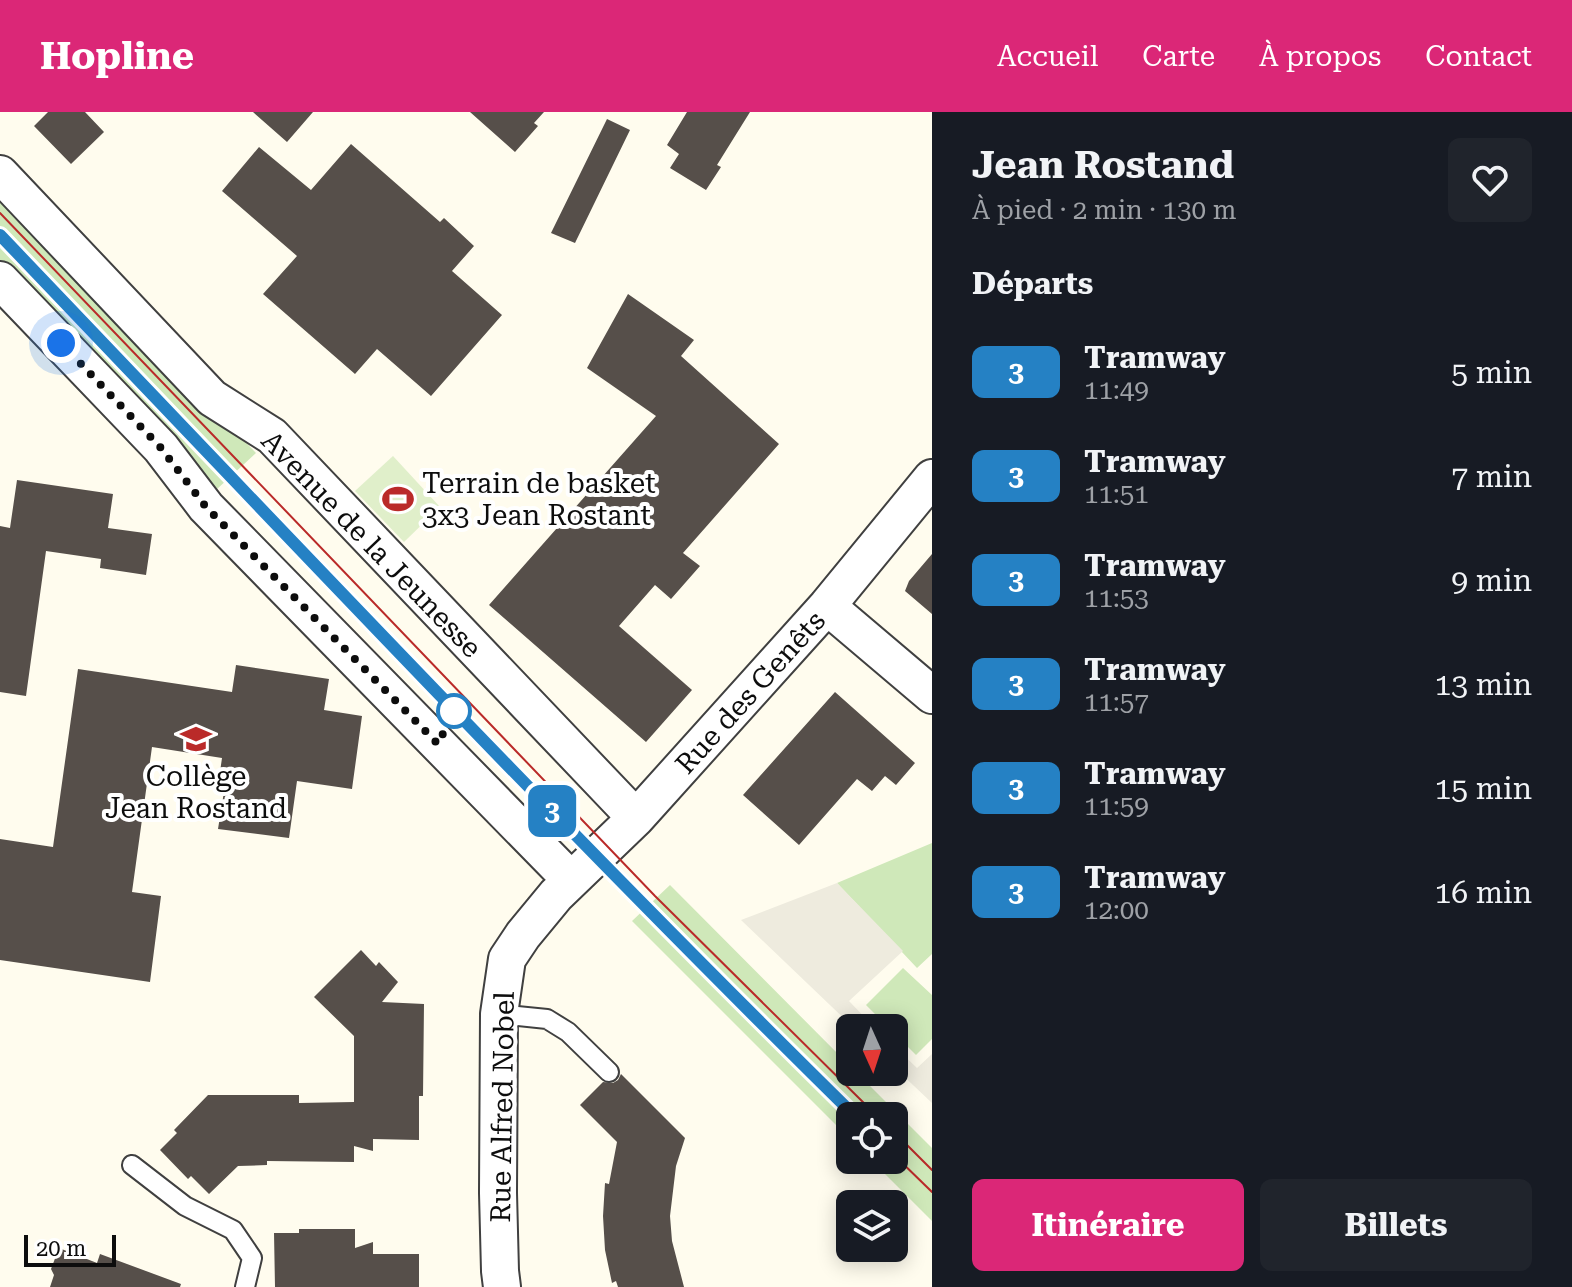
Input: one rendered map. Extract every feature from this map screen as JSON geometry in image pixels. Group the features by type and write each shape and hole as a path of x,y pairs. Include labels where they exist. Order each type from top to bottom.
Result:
{"street":[{"name":"Avenue de la Jeunesse","path":"0,174 212,398 272,436 636,818"},
{"path":"0,280 161,448 206,507 564,888"},
{"name":"Rue des Genêts","path":"564,888 636,818 827,606 932,478"},
{"path":"827,606 932,695"},
{"name":"Rue Alfred Nobel","path":"502,1287 498,1193 499,1014 507,959 523,935 564,888"}],"lane":[{"path":"499,1014 547,1019 568,1032 609,1072"},
{"path":"132,1165 185,1206 233,1230 252,1258 245,1287"}],"green space":[{"path":"0,185 256,453 216,490 0,264"},
{"name":"Terrain de basket 3x3 Jean Rostant","path":"393,456 440,507 404,542 355,491"},
{"path":"932,843 932,954 917,968 837,883"},
{"path":"670,885 836,1052 836,1086 870,1086 886,1102 836,1102 836,1125 632,921"},
{"path":"903,968 932,995 932,1039 916,1055 908,1047 908,1014 875,1014 866,1005"},
{"path":"908,1124 932,1148 932,1221 908,1197 908,1190 901,1190 885,1174 908,1174"}],"shaded area":[{"path":"837,883 903,951 849,1001 862,1014 839,1014 741,920"},
{"path":"932,1054 932,1103 908,1080 908,1059 917,1068"}],"building":[{"path":"48,112 85,112 104,132 71,164 34,126"},
{"path":"253,112 313,112 287,142"},
{"path":"470,112 544,112 534,123 538,126 515,152"},
{"path":"687,112 750,112 717,165 721,167 706,190 670,168 679,154 667,145"},
{"path":"607,119 630,130 575,243 551,233"},
{"path":"351,144 440,222 444,218 474,246 452,271 502,315 431,396 377,349 355,374 263,294 297,256 222,191 259,147 311,190"},
{"path":"628,294 694,340 681,356 779,444 683,553 700,566 671,599 655,585 619,626 692,690 646,742 489,605 656,416 587,368"},
{"path":"17,480 113,494 108,528 152,534 146,575 100,568 101,559 46,551 26,696 0,692 0,526 10,528"},
{"path":"932,554 932,614 905,591 909,581"},
{"path":"236,665 329,679 324,710 362,716 352,789 297,781 289,838 218,829 227,773 220,772 222,758 152,747 132,892 161,896 150,982 0,960 0,839 53,847 78,669 232,692"},
{"path":"835,692 915,763 896,785 885,776 872,791 857,779 799,845 743,795"},
{"path":"361,950 376,966 379,962 398,982 382,1002 424,1004 419,1140 373,1139 373,1151 354,1146 354,1162 267,1161 267,1165 238,1166 209,1194 191,1176 188,1179 160,1150 177,1133 174,1130 208,1095 299,1095 299,1103 354,1102 354,1036 314,997"},
{"path":"621,1074 685,1138 676,1166 670,1216 672,1241 684,1287 618,1287 616,1281 612,1283 605,1250 603,1216 605,1183 609,1184 617,1142 580,1105 603,1082 613,1083"},
{"path":"299,1229 355,1229 355,1248 373,1242 373,1254 419,1254 419,1287 275,1287 274,1233 299,1233"},
{"path":"59,1248 97,1263 100,1254 181,1284 180,1287 50,1287 54,1275 51,1269"}],"tram line":[{"path":"0,213 655,896 863,1102"},
{"path":"0,235 647,911 841,1102"},
{"name":"3","path":"0,235 647,911 841,1102"},
{"path":"908,1146 932,1170"},
{"path":"908,1169 932,1192"}],"place":[{"name":"Terrain de basket 3x3 Jean Rostant","path":"398,499"},
{"name":"Collège Jean Rostand","path":"196,739"}],"route":[{"path":"61,343 161,448 206,507 438,744 454,711"}]}
